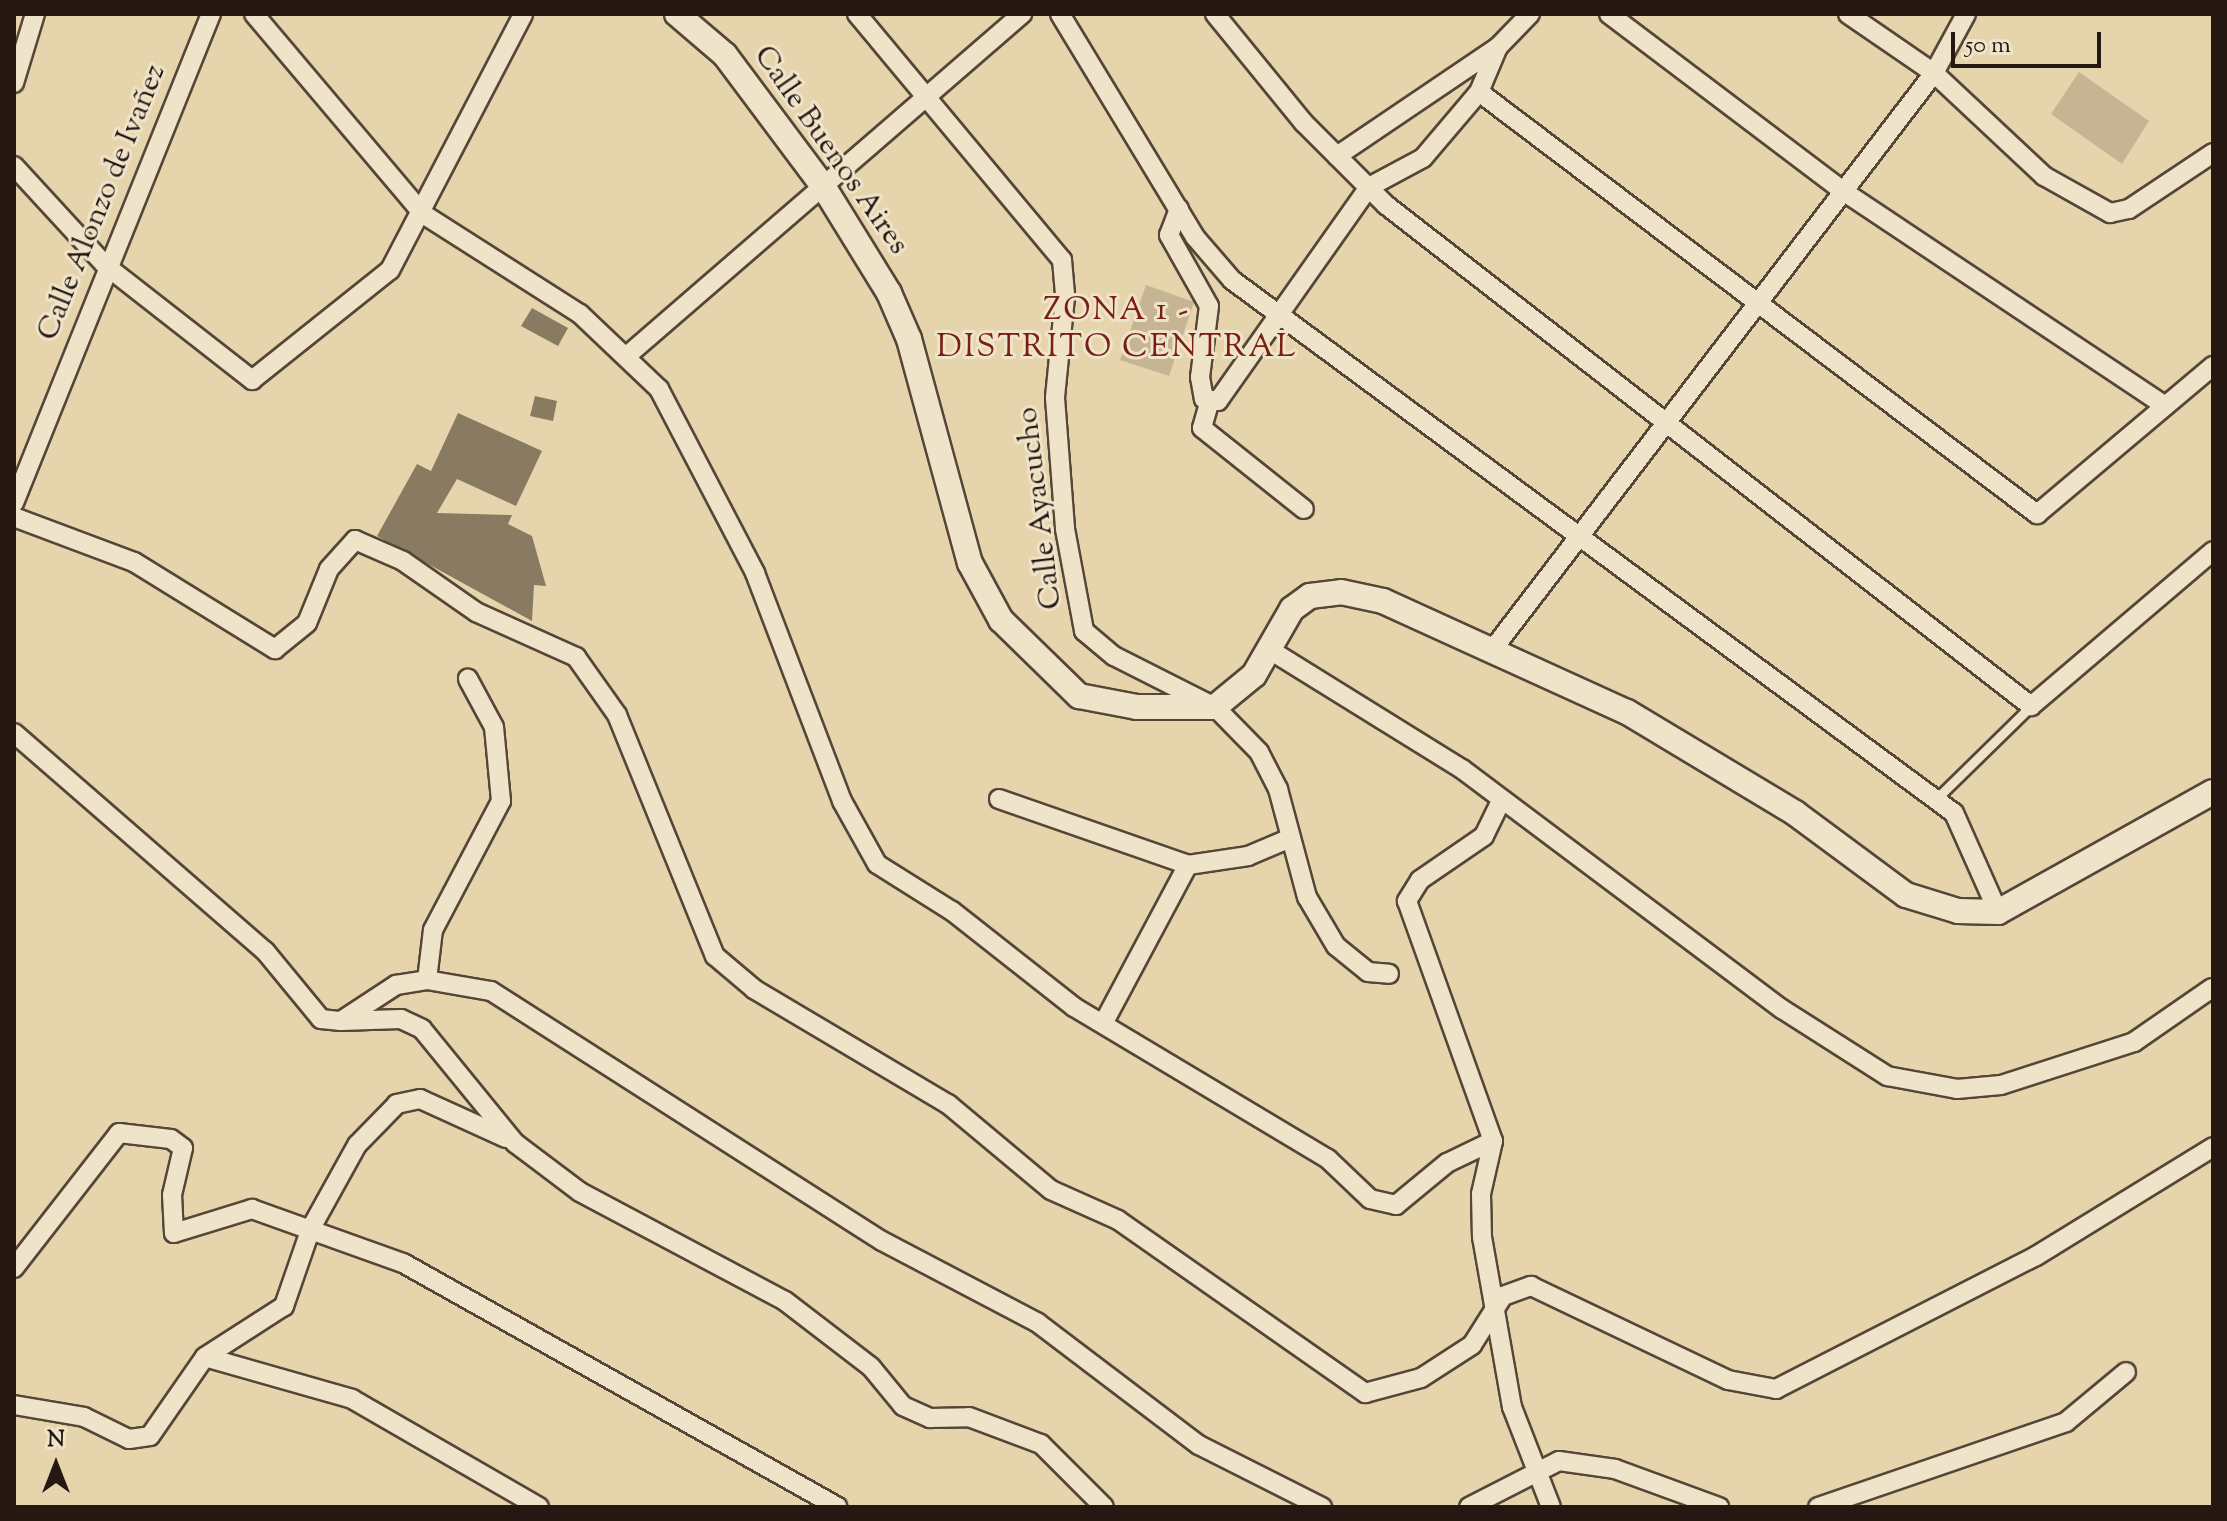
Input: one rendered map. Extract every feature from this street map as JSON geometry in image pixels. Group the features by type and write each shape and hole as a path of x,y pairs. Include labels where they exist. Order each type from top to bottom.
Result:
{"street":[{"path":"14,83 35,14"},
{"name":"Calle Alonzo de Ivañez","path":"14,503 105,265 211,14"},
{"path":"254,14 423,214 629,354 700,457 755,573 842,801 877,864 1104,1022 1328,1159 1370,1199 1396,1205 1447,1163 1493,1141"},
{"path":"14,166 105,265 252,380 390,270 423,214 481,84 523,14"},
{"name":"Calle Buenos Aires","path":"677,14 725,55 823,186 909,339 970,563 1001,620 1079,696 1137,707 1215,707"},
{"name":"Calle Ayacucho","path":"857,14 927,94 1062,260 1065,297 1055,398 1065,529 1084,631 1114,656 1215,707 1259,752 1278,789 1288,839 1307,897 1336,946 1368,972 1389,974"},
{"path":"629,354 1022,14"},
{"path":"1060,14 1179,209 1232,280 1936,799 1965,828 1998,912"},
{"path":"1215,14 1337,156 1369,187 1667,416 2031,706 2213,551"},
{"path":"1337,156 1498,47 1530,14"},
{"path":"1609,14 1843,191 2165,406"},
{"path":"1848,14 1934,73 2044,176 2110,213 2129,209 2213,153"},
{"path":"1493,649 1755,299 1934,73 1966,14"},
{"path":"1210,400 1229,390 1277,311 1369,187 1423,158 1479,92 1498,47"},
{"path":"1479,92 2037,514 2213,366"},
{"path":"1179,209 1169,235 1209,306 1200,377 1210,400 1202,428 1304,509"},
{"path":"14,517 134,562 255,640 275,649 295,637 341,552 355,540 373,544 476,612 576,657 617,715 700,933 754,989 948,1104 1051,1190 1118,1220 1365,1393 1421,1378 1472,1345 1516,1287 1553,1291 1728,1380 1776,1389 2036,1256 2213,1147"},
{"path":"1215,707 1232,698 1270,650 1292,609 1310,596 1341,592 1383,601 1493,649 1710,759 1906,895 1958,911 1998,912 2213,792"},
{"path":"1270,650 1360,702 1621,882 1782,1009 1887,1076 1957,1089 2014,1081 2134,1042 2212,988"},
{"path":"427,980 433,930 501,801 494,727 468,679"},
{"path":"14,733 265,951 321,1019 401,1019 422,1029 515,1143"},
{"path":"999,799 1188,865 1248,856 1288,839"},
{"path":"1501,801 1484,836 1420,880 1407,901 1493,1141 1481,1194 1512,1407 1551,1507"},
{"path":"1104,1022 1188,865"},
{"path":"341,1021 396,985 427,980 491,991 882,1241 1038,1323 1199,1445 1322,1507"},
{"path":"14,1405 84,1417 129,1439 150,1436 205,1357 284,1306 311,1228 357,1145 397,1104 420,1099 515,1143 665,1243 785,1301 871,1367 903,1406 930,1418 969,1417 1041,1444 1104,1507"},
{"path":"14,1268 119,1133 137,1130 183,1148 172,1195 174,1233 252,1209 403,1263 837,1507"},
{"path":"205,1357 352,1399 539,1507"},
{"path":"1818,1507 2066,1422 2126,1372"},
{"path":"1469,1507 1536,1469 1587,1462 1719,1507"}],"lane":[{"path":"1936,799 2031,706"}],"shaded area":[{"path":"2079,72 2149,121 2122,164 2051,114"},
{"path":"1146,285 1194,302 1169,376 1120,360"}],"building":[{"path":"532,308 568,328 558,346 521,326"},
{"path":"535,396 557,401 553,421 530,416"},
{"path":"458,413 542,451 516,506 457,479 437,513 512,515 508,524 532,536 546,586 534,585 532,621 377,536 417,464 431,471"}],"district":[{"name":"ZONA 1 - DISTRITO CENTRAL","path":"1117,330"}]}
